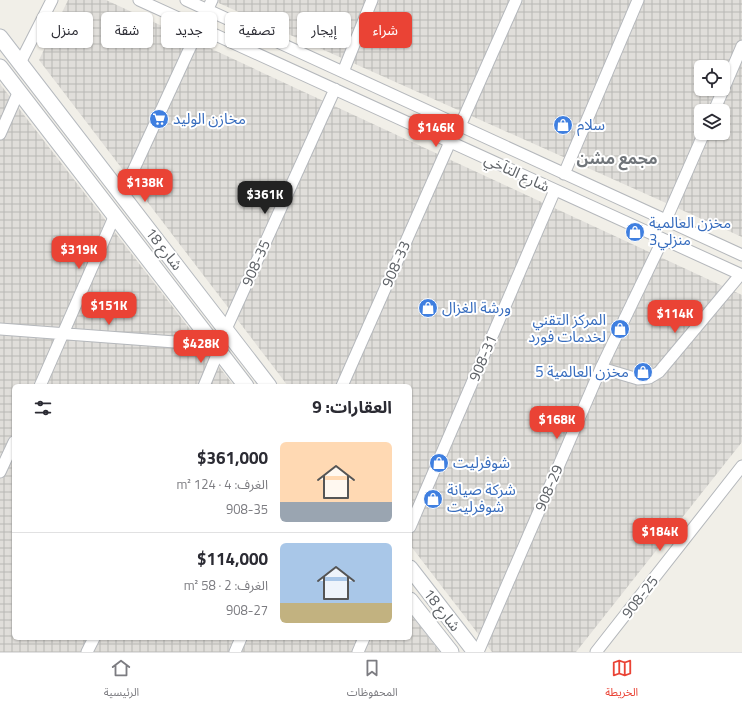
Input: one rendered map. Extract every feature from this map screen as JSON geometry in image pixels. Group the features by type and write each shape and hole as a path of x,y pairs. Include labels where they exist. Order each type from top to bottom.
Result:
{"street":[{"path":"20,63 52,0"},
{"name":"شارع التآخي","path":"139,0 165,12"},
{"name":"شارع التآخي","path":"186,0 210,5 343,72 742,255"},
{"path":"343,72 372,0"},
{"path":"460,126 516,0"},
{"path":"564,174 638,0"},
{"name":"شارع التآخي","path":"217,36 741,275"},
{"name":"شارع 18","path":"0,37 267,384"},
{"path":"717,104 742,46"},
{"path":"122,195 191,48"},
{"name":"شارع 18","path":"0,67 244,384"},
{"name":"908-35","path":"205,384 217,348 335,90"},
{"path":"0,134 19,91"},
{"path":"666,220 701,140"},
{"name":"908-33","path":"343,384 450,142"},
{"path":"505,167 512,150"},
{"name":"908-31","path":"412,522 555,190"},
{"path":"41,384 115,215"},
{"name":"908-29","path":"478,652 601,368 663,239"},
{"path":"601,368 638,378 649,378 658,372 741,275"},
{"path":"0,329 217,348"},
{"path":"0,472 12,446"},
{"name":"908-25","path":"596,652 742,466"},
{"name":"شارع 18","path":"412,571 475,652"},
{"name":"شارع 18","path":"412,603 450,652"},
{"path":"87,652 93,640"},
{"path":"235,652 240,640"},
{"path":"358,652 363,640"}],"shaded area":[{"path":"68,0 106,0 132,12 101,12 101,48 153,48 153,22 161,26 161,48 209,48 742,295 742,442 576,652 492,652 412,548 412,384 286,384 39,60 45,48 93,48 93,12 62,12"},
{"path":"212,0 742,0 742,237 319,48 351,48 351,12 297,12 297,38 289,34 289,12 239,12"},
{"path":"0,84 232,384 12,384 12,640 412,640 412,616 440,652 0,652"}],"place":[{"name":"مخازن الوليد","path":"159,119"},
{"name":"سلام","path":"563,125"},
{"name":"مخزن العالمية منزلي3","path":"635,232"},
{"name":"ورشة الغزال","path":"428,308"},
{"name":"المركز التقني لخدمات فورد","path":"620,329"},
{"name":"مخزن العالمية 5","path":"643,372"},
{"name":"شوفرليت","path":"439,463"},
{"name":"شركة صيانة شوفرليت","path":"433,499"}],"district":[{"name":"مجمع مشن","path":"617,158"}]}
